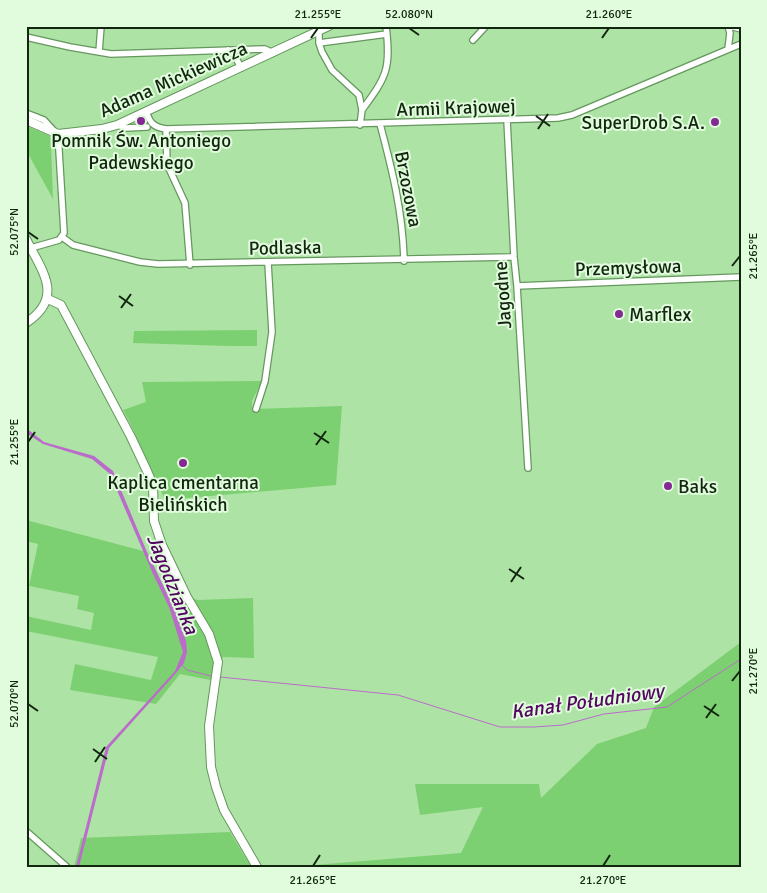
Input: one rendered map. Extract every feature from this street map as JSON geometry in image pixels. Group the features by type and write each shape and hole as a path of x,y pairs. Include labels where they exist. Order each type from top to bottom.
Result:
{"street":[{"path":"99,52 100,26"},
{"name":"Adama Mickiewicza","path":"26,120 57,133 102,129 117,125 273,53 317,29 329,26"},
{"path":"362,110 386,72 388,58 386,26"},
{"path":"473,40 486,26"},
{"path":"728,50 729,26 741,28"},
{"path":"317,29 322,52 332,70 359,95 362,110 360,124"},
{"path":"319,43 387,34"},
{"path":"26,37 111,54 265,49 273,53"},
{"name":"Armii Krajowej","path":"146,111 152,124 157,128 166,129 558,118 572,115 741,44"},
{"path":"228,50 235,56 241,68"},
{"path":"359,95 374,93"},
{"path":"26,112 44,120 57,133 64,225 64,233 56,242 31,248"},
{"name":"Jagodne","path":"507,120 528,468"},
{"name":"Brzozowa","path":"380,124 398,200 403,234 404,260"},
{"path":"117,125 126,128 147,128"},
{"path":"166,129 167,164 185,203 190,265"},
{"name":"Podlaska","path":"62,237 73,245 140,262 158,264 190,265 514,257"},
{"path":"26,239 46,279 48,290 48,299 42,310 26,323"},
{"path":"256,409 265,380 272,332 268,263"},
{"name":"Przemysłowa","path":"517,286 741,277"},
{"path":"48,299 61,305 131,437 153,485 154,521 162,545 187,597 209,634 218,662 209,726 212,766 216,787 224,810 257,867"},
{"path":"26,831 68,867"}],"green space":[{"path":"26,126 53,139 51,144 53,199 26,150"},
{"path":"257,330 257,346 133,343 134,331"},
{"path":"262,381 252,401 252,409 342,406 336,485 165,500 123,410 146,402 142,382"},
{"path":"26,520 147,552 172,604 187,597 198,600 253,598 254,658 223,657 215,681 180,674 156,704 70,690 75,664 151,680 158,657 26,631 26,616 91,630 94,613 77,609 79,596 29,586 38,544 26,541"},
{"path":"741,642 741,867 290,867 461,853 483,807 420,815 415,784 539,784 541,798 597,744 646,728 654,707"},
{"path":"230,832 251,867 74,867 81,838"}],"shaded area":[{"path":"26,428 44,442 94,456 113,471 147,552 172,604 186,641 187,652 184,663 109,748 79,867 76,867 106,747 175,671 183,652 169,607 110,474 92,459 43,444 26,433"}],"waterway":[{"name":"Kanał Południowy","path":"220,677 398,695 500,727 534,727 563,725 604,714 667,707 741,659"},
{"name":"Kanał Południowy","path":"181,664 187,670 211,676"}],"place":[{"name":"Pomnik Św. Antoniego Padewskiego","path":"141,121"},
{"name":"SuperDrob S.A.","path":"715,122"},
{"name":"Marflex","path":"619,314"},
{"name":"Kaplica cmentarna Bielińskich","path":"183,463"},
{"name":"Baks","path":"668,486"}],"water label":[{"name":"Jagodzianka","path":"173,584"}]}
